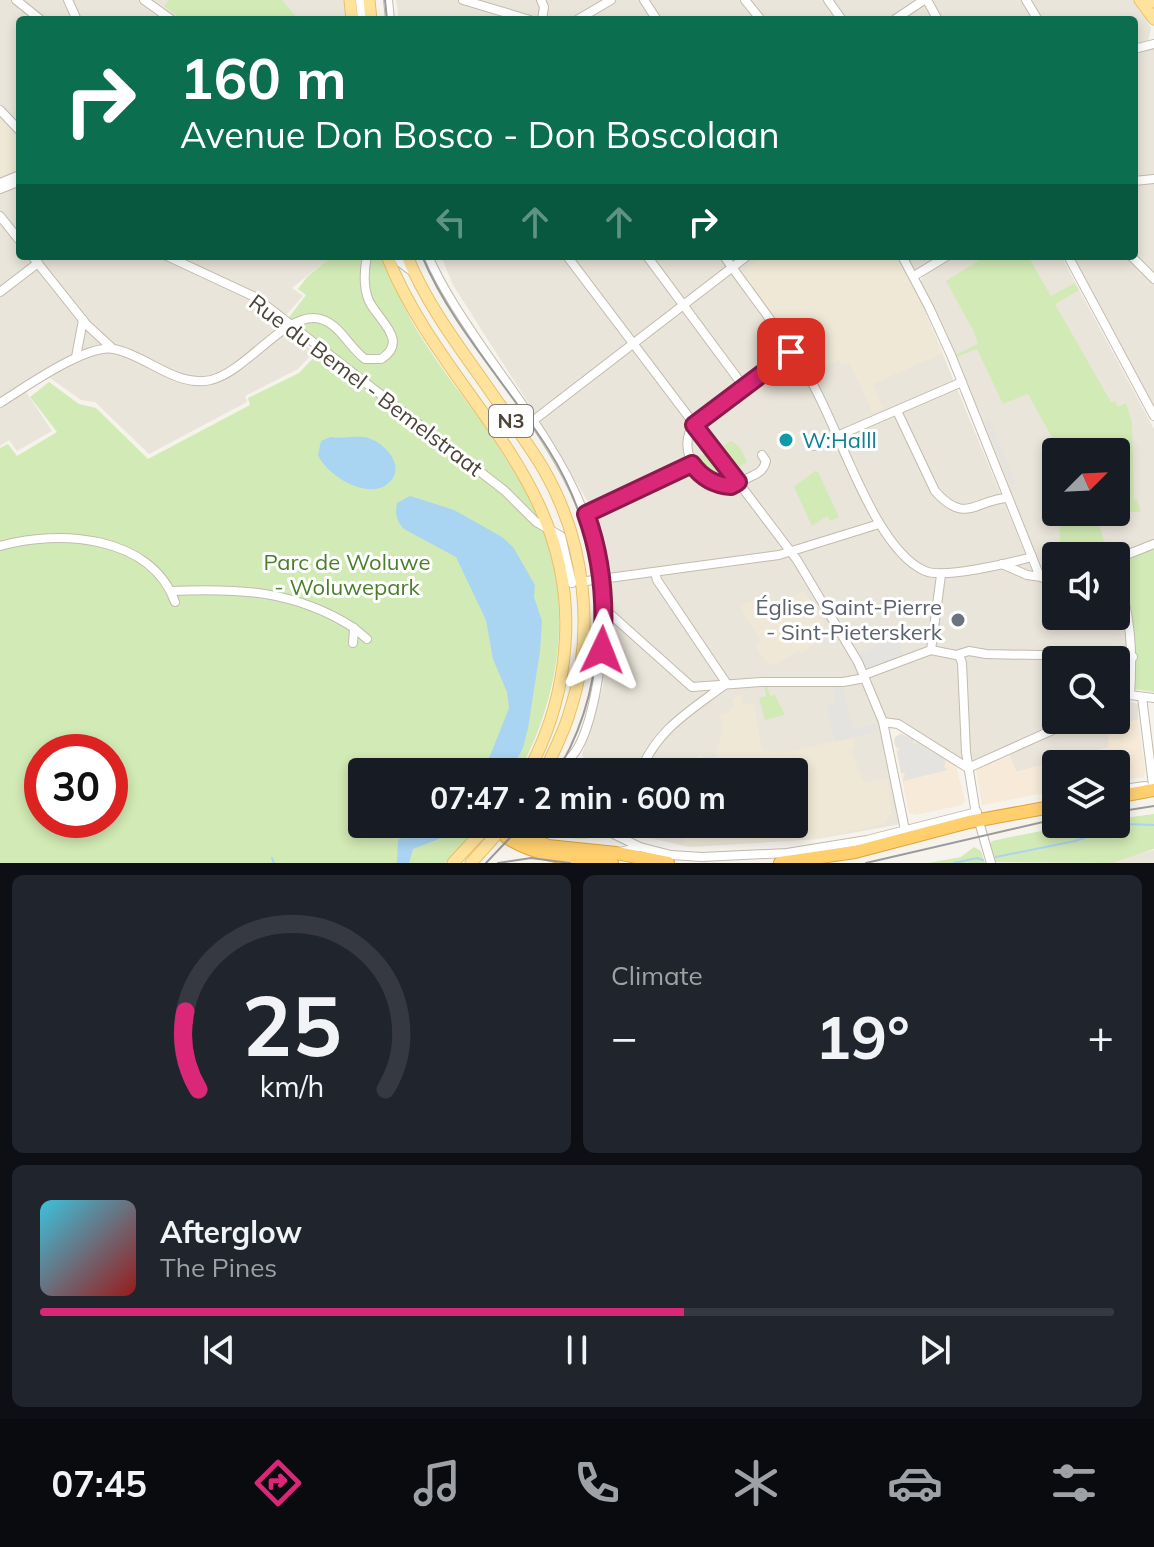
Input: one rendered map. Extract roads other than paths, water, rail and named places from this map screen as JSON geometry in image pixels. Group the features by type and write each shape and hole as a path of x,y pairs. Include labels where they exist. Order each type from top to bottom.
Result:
{"highway":[{"path":"1130,795 1154,789"},
{"path":"780,863 855,852 979,820 1042,810"},
{"path":"827,863 979,820 1042,811"},
{"path":"508,838 537,852 668,863"},
{"path":"530,838 548,846 614,858"}],"main road":[{"path":"1140,0 1154,19"},
{"name":"N3","path":"389,260 426,332 530,483 572,583 566,614 563,669 547,731 534,758"},
{"name":"N3","path":"408,260 437,315 543,469 568,524 572,583 583,641 577,684 562,734 551,758"},
{"path":"453,863 486,838"},
{"path":"471,863 492,838"}],"street":[{"path":"16,0 36,16"},
{"path":"144,0 166,16"},
{"path":"463,0 518,16"},
{"path":"584,16 611,0"},
{"path":"745,0 758,16"},
{"path":"900,16 926,0"},
{"path":"0,110 16,127"},
{"path":"0,216 16,236"},
{"path":"0,292 35,260 83,320 112,348 178,377 207,381 233,370 291,326 311,318 320,319 341,332 365,359 378,360 387,355 393,337 366,293 366,260"},
{"name":"Rue du Bemel - Bemelstraat","path":"176,260 255,297 505,491 552,533"},
{"path":"399,260 413,272"},
{"path":"430,260 451,301 561,462 586,514 596,544 604,612 600,663 591,710 574,753 568,758"},
{"path":"570,260 791,553 865,677 883,722 905,830"},
{"path":"650,260 744,387"},
{"path":"727,260 812,382 879,524 891,543 910,563 923,571 941,575 1032,557"},
{"path":"534,420 742,260"},
{"path":"904,260 962,382 1042,577"},
{"path":"914,276 940,260"},
{"path":"1070,260 1154,416"},
{"path":"1135,260 1154,279"},
{"path":"76,357 83,320"},
{"path":"1,401 76,357 112,348"},
{"path":"762,455 766,461 761,471 731,486 712,482 692,464 686,437 694,425 791,352"},
{"path":"814,446 962,382"},
{"path":"897,411 935,491 943,500 966,510 1008,498"},
{"path":"586,514 692,464"},
{"path":"572,583 791,553 879,524"},
{"path":"0,546 17,541 58,538 108,544 150,566 171,591 175,602"},
{"path":"1130,553 1154,544"},
{"path":"1002,564 1042,578"},
{"path":"655,572 657,580 727,684"},
{"path":"931,650 941,575"},
{"path":"171,591 266,594 307,602 354,628 367,639"},
{"path":"604,612 692,687 843,682 865,677 931,650 959,655 969,651 1133,657"},
{"path":"1130,626 1133,657 1130,695 1154,698"},
{"path":"353,643 354,628"},
{"path":"959,655 968,768 991,863"},
{"path":"646,758 662,733 727,684"},
{"path":"1130,790 1154,789 1142,697"},
{"path":"883,722 898,724 968,768"},
{"path":"968,768 1044,734"},
{"path":"1026,811 1029,806 1042,803"},
{"path":"625,838 640,847 685,856 767,855 825,848 905,830 979,820"},
{"path":"614,858 640,847"}],"water":[{"path":"331,437 364,437 382,445 395,465 393,479 377,489 368,489 338,477 318,455 321,441"},
{"path":"410,496 454,510 502,537 513,547 535,585 534,597 542,621 540,651 528,728 518,758 488,758 509,708 507,692 493,659 486,620 456,557 404,529 396,514 397,503"},
{"path":"441,838 413,849 409,863 397,863 398,840"}],"waterway":[{"path":"996,857 1075,841 1125,824 1154,825"},
{"path":"272,858 274,863"},
{"path":"954,863 977,858 983,860"}],"tram line":[{"path":"385,0 387,16"},
{"path":"424,260 464,331 548,449 568,486 583,526 593,567 598,609 596,652 589,693 576,734 564,758"},
{"path":"1130,810 1154,806"},
{"path":"866,863 1042,822"},
{"path":"486,863 510,838"},
{"path":"498,863 531,858 570,863"}],"place":[{"name":"W:Halll","path":"786,440"},
{"name":"Église Saint-Pierre - Sint-Pieterskerk","path":"958,620"}],"park label":[{"name":"Parc de Woluwe - Woluwepark","path":"347,574"}]}
